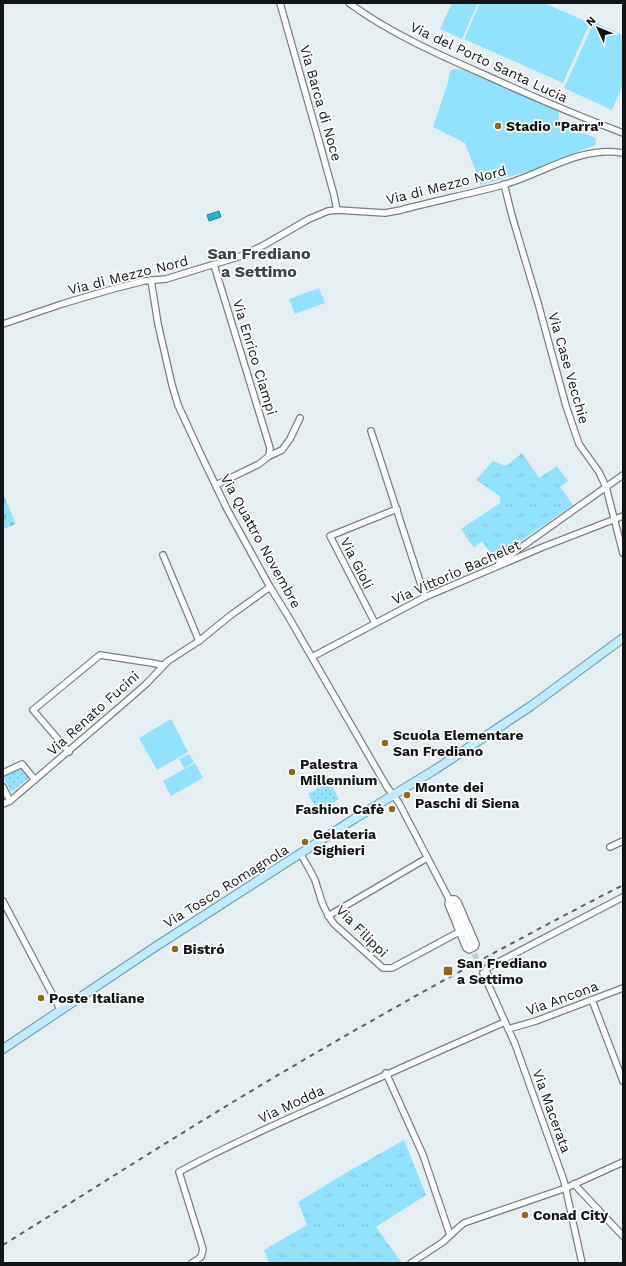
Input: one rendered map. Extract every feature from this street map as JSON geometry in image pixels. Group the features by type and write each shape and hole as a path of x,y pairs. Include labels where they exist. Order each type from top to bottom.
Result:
{"main road":[{"name":"Via Tosco Romagnola","path":"3,1049 161,943 436,769 531,706 623,638"}],"street":[{"name":"Via Barca di Noce","path":"280,3 337,210"},
{"name":"Via del Porto Santa Lucia","path":"349,3 372,19 423,47 559,108 623,133"},
{"name":"Via di Mezzo Nord","path":"3,324 86,296 144,281 166,279 243,255 322,213 337,210 373,213 394,212 504,184 584,154 602,152 623,153"},
{"name":"Via Case Vecchie","path":"504,184 566,406 581,448 598,472 606,487 623,553"},
{"name":"Via Enrico Ciampi","path":"214,265 269,446 269,456"},
{"name":"Via Quattro Novembre","path":"151,280 158,324 172,385 188,428 227,509 270,587 312,657 386,788 394,795"},
{"path":"216,485 259,464 269,456 279,452 284,447 300,418"},
{"path":"371,431 425,597"},
{"path":"496,566 623,475"},
{"name":"Via Gioli","path":"375,623 330,536 397,508"},
{"name":"Via Vittorio Bachelet","path":"312,657 425,597 496,566 623,516"},
{"path":"163,555 199,641"},
{"name":"Via Renato Fucini","path":"3,804 10,801 69,752 146,684 162,666 199,641 231,615 270,587"},
{"path":"69,752 33,710 100,655 152,663 162,666"},
{"path":"3,773 22,764 35,780"},
{"path":"3,787 10,801"},
{"path":"394,795 448,899 455,908 471,946"},
{"path":"610,847 623,841"},
{"name":"Via Filippi","path":"301,854 314,879 321,902 328,916 334,924 382,968 392,968 459,932"},
{"path":"328,916 428,858"},
{"name":"Via Macerata","path":"582,1263 566,1188 550,1141 485,971 551,933 623,897"},
{"path":"448,899 458,902 476,944 475,947 469,950 466,948 459,932 448,904 448,899"},
{"path":"3,901 61,1010"},
{"name":"Via Ancona","path":"508,1029 536,1021 623,988"},
{"path":"592,1000 623,1081"},
{"name":"Via Modda","path":"192,1263 201,1257 203,1249 179,1172 201,1160 386,1073 505,1022"},
{"path":"386,1073 420,1149 450,1235"},
{"path":"411,1263 443,1242 464,1223 566,1188 623,1162"},
{"path":"574,1184 623,1236"}],"green space":[{"path":"452,3 478,3 462,39 440,29"},
{"path":"480,3 544,3 590,23 563,83 464,39"},
{"path":"594,22 623,35 623,84 612,110 564,88"},
{"name":"Stadio \"Parra\"","path":"454,69 468,70 559,111 559,124 596,138 596,145 529,171 481,185 465,143 433,127 448,82 450,71"},
{"path":"319,288 325,303 295,314 289,299"},
{"path":"522,453 539,478 557,466 568,481 560,487 573,505 495,559 482,541 474,548 461,529 500,503 500,496 476,480 493,461 506,466"},
{"path":"3,494 16,524 3,529"},
{"path":"171,719 188,752 157,770 139,738"},
{"path":"189,754 194,762 184,768 179,759"},
{"path":"195,763 203,778 171,796 163,781"},
{"path":"22,767 31,777 11,792 3,776"},
{"path":"329,782 339,799 318,811 308,794"},
{"path":"404,1140 426,1195 376,1227 402,1263 269,1263 264,1250 307,1225 298,1202"}],"shaded area":[{"path":"219,211 221,217 209,221 207,215"}],"tunnel":[{"path":"471,946 483,973"}],"railway":[{"path":"3,1245 205,1119 316,1053 490,955 623,885"}],"place":[{"name":"Stadio \"Parra\"","path":"498,126"},
{"name":"Scuola Elementare San Frediano","path":"385,743"},
{"name":"Palestra Millennium","path":"292,772"},
{"name":"Monte dei Paschi di Siena","path":"407,795"},
{"name":"Fashion Cafè","path":"392,809"},
{"name":"Gelateria Sighieri","path":"305,842"},
{"name":"Bistró","path":"175,949"},
{"name":"San Frediano a Settimo","path":"448,971"},
{"name":"Poste Italiane","path":"41,998"},
{"name":"Conad City","path":"525,1215"}],"district":[{"name":"San Frediano a Settimo","path":"259,262"}]}
